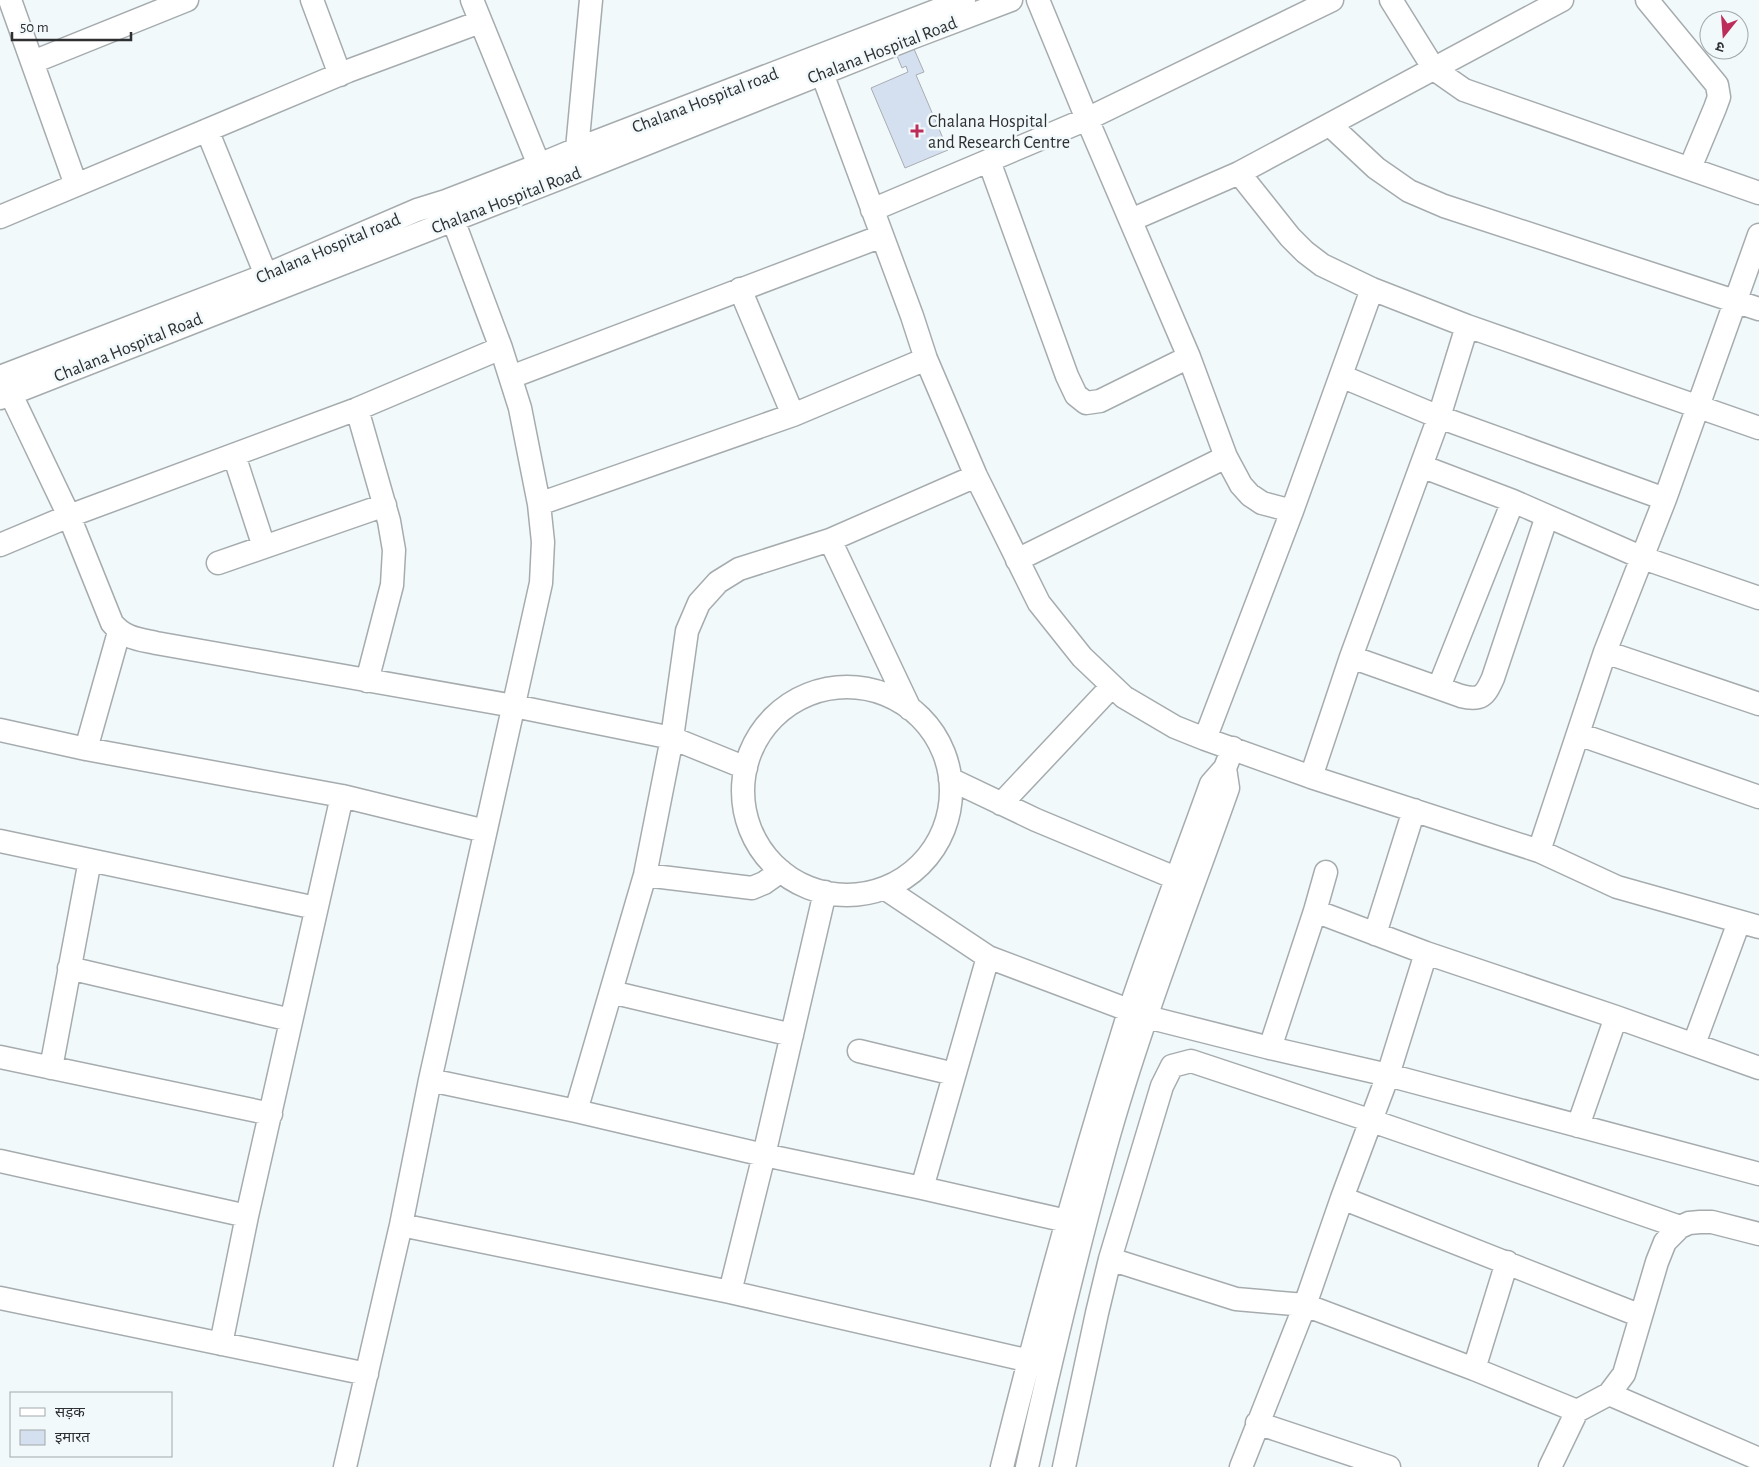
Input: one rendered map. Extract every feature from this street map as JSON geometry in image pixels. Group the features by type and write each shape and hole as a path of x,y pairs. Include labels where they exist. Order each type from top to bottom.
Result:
{"street":[{"path":"10,0 76,185"},
{"path":"33,62 159,5 187,0"},
{"path":"312,0 340,75"},
{"path":"472,0 539,165"},
{"path":"577,149 591,0"},
{"name":"Chalana Hospital road","path":"2,384 266,275 417,210 450,210 539,165 577,149 819,65 964,0"},
{"name":"Chalana Hospital Road","path":"2,384 819,65 1011,0"},
{"path":"1038,0 1189,358 1226,457 1241,485 1250,494 1262,502 1292,511"},
{"path":"872,210 1087,118 1332,0"},
{"path":"1391,0 1434,69 1464,90 1759,193"},
{"path":"1131,220 1239,173 1562,0"},
{"path":"1647,0 1717,85 1719,97 1716,108 1690,168"},
{"path":"0,217 340,75 480,22"},
{"path":"819,65 912,316 926,359 976,476 1039,603 1082,657 1124,697 1175,727 1205,739 1229,758 1311,777 1539,851 1617,887 1749,924 1694,1044"},
{"path":"1330,125 1376,168 1409,191 1444,206 1759,309"},
{"path":"207,130 266,275"},
{"path":"989,161 1067,376 1076,394 1086,403 1100,401 1189,358"},
{"path":"1239,173 1290,236 1305,252 1322,265 1372,289 1467,326 1759,428"},
{"path":"345,1467 401,1225 430,1080 541,583 543,542 539,504 520,408 501,348 450,210"},
{"path":"1539,851 1605,652 1665,499 1759,235"},
{"path":"511,377 882,236"},
{"path":"740,289 793,415"},
{"path":"1205,739 1292,511 1372,289"},
{"path":"1311,777 1351,657 1440,417 1467,326"},
{"path":"0,545 69,516 357,409 501,348"},
{"path":"539,504 793,415 926,359"},
{"path":"1341,376 1440,417 1665,499"},
{"path":"2,384 69,516 112,623 119,632 130,637 156,643 514,706 672,738 746,768"},
{"path":"357,409 390,521 394,550 392,585 367,681"},
{"path":"234,455 264,547"},
{"path":"1017,560 1226,457"},
{"path":"1421,466 1513,501 1643,558 1759,598"},
{"path":"576,1111 645,875 672,738 687,631 699,603 718,582 739,569 830,540 976,476"},
{"path":"1439,688 1513,501"},
{"path":"218,563 385,505"},
{"path":"1351,657 1473,699 1482,696 1488,690 1547,516"},
{"path":"830,540 910,709"},
{"path":"86,749 119,632"},
{"path":"1605,652 1759,704"},
{"path":"1002,804 1112,686"},
{"path":"834,688 866,690 896,700 910,709 933,733 941,747 950,779 949,812 938,842 917,868 886,889 842,895 825,892 809,888 781,871 759,846 749,824 744,800 743,784 746,768 757,739 777,714 790,704 811,694 834,688"},
{"path":"0,730 86,749 342,796 485,831"},
{"path":"1578,734 1759,798"},
{"path":"1002,1467 1039,1363 1076,1223 1138,1014 1185,882 1211,784 1229,758"},
{"path":"950,779 1036,820 1185,882"},
{"path":"221,1344 247,1216 342,796"},
{"path":"1375,934 1414,810"},
{"path":"0,841 316,908"},
{"path":"51,1068 90,860"},
{"path":"645,875 752,888 764,883 781,871"},
{"path":"1270,1048 1326,872"},
{"path":"886,889 988,957 1138,1014 1270,1048 1388,1075 1759,1174"},
{"path":"730,1292 825,892"},
{"path":"1315,911 1426,953 1616,1017 1759,1068"},
{"path":"1241,1467 1305,1305 1342,1198 1372,1121 1426,953"},
{"path":"922,1188 988,957"},
{"path":"69,968 291,1020"},
{"path":"610,992 792,1035"},
{"path":"1578,1126 1616,1017"},
{"path":"859,1051 954,1074"},
{"path":"0,1058 271,1114"},
{"path":"1064,1467 1096,1313 1110,1259 1162,1086 1172,1066 1191,1061 1372,1121 1680,1228"},
{"path":"430,1080 1076,1223"},
{"path":"0,1161 247,1216"},
{"path":"1342,1198 1641,1316"},
{"path":"1550,1467 1577,1411 1609,1394 1624,1374 1656,1262 1665,1242 1680,1228 1689,1223 1712,1222 1759,1234"},
{"path":"401,1225 730,1292 1039,1363"},
{"path":"1110,1259 1236,1299 1305,1305 1474,1369 1577,1411"},
{"path":"1474,1369 1508,1262"},
{"path":"0,1298 367,1374"},
{"path":"1027,1467 1039,1363"},
{"path":"1609,1394 1759,1460"},
{"path":"1257,1423 1390,1467"}],"building":[{"path":"914,49 924,72 916,75 948,150 905,168 871,88 908,72 906,66 902,68 897,56"}],"place":[{"name":"Chalana Hospital and Research Centre","path":"917,131"}]}
